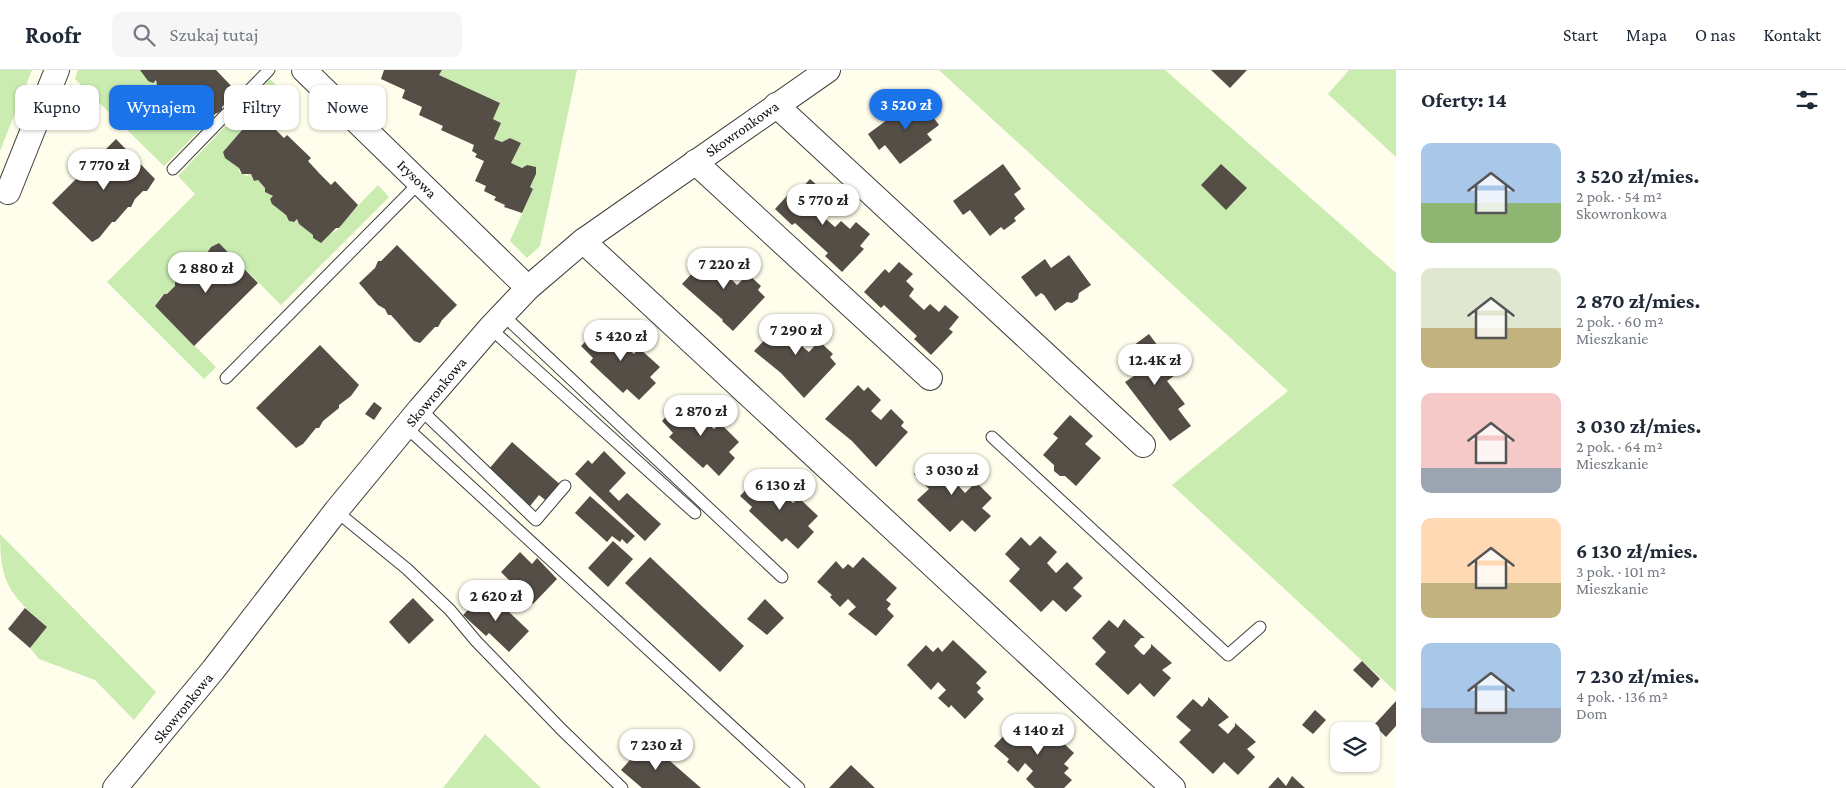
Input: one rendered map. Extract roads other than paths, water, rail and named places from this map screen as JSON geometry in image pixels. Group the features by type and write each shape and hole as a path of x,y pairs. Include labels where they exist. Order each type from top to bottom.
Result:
{"street":[{"path":"8,192 56,70"},
{"name":"Irysowa","path":"304,70 528,288"},
{"name":"Skowronkowa","path":"115,788 213,670 336,511 496,321 528,288 583,240 828,70"},
{"path":"776,105 1144,446"},
{"path":"694,162 930,378"},
{"path":"583,240 1173,788"}],"lane":[{"path":"173,170 270,70"},
{"path":"226,378 420,182"},
{"path":"496,321 695,513"},
{"path":"496,321 782,578"},
{"path":"413,418 536,520 565,486"},
{"path":"413,418 799,788"},
{"path":"992,437 1228,655 1260,627"},
{"path":"336,511 407,569 450,610 476,641 562,730 622,788"}]}
